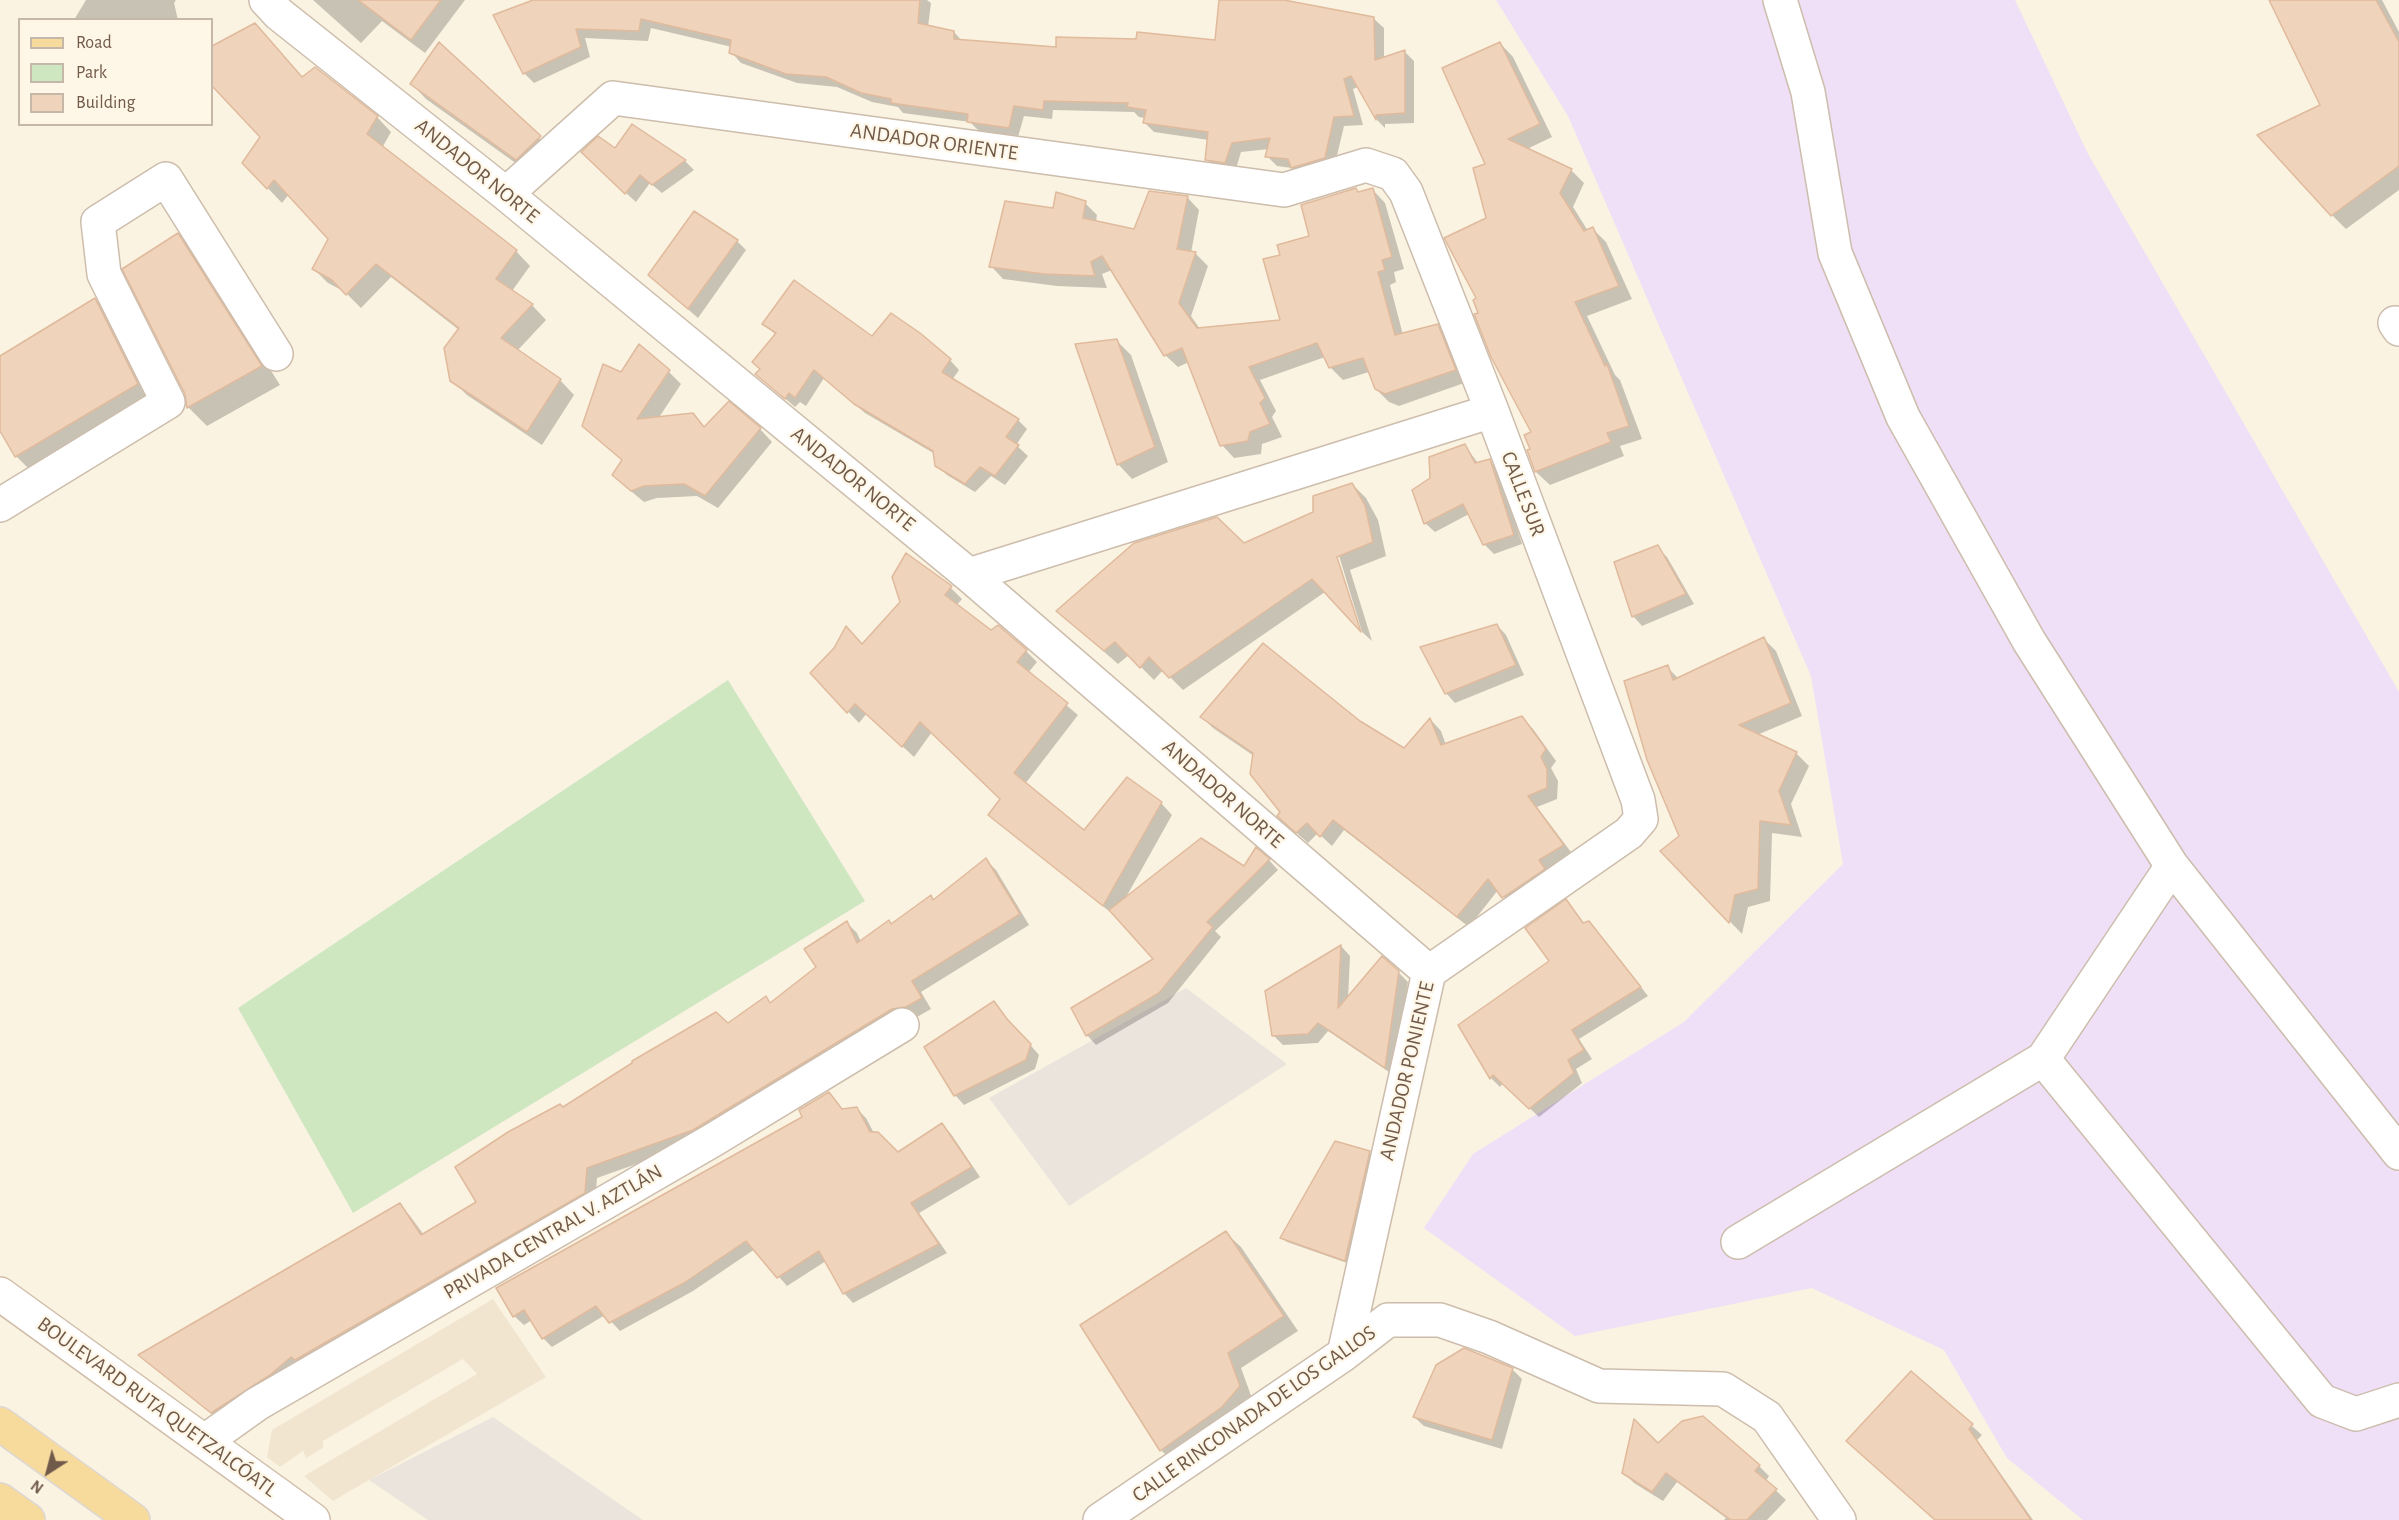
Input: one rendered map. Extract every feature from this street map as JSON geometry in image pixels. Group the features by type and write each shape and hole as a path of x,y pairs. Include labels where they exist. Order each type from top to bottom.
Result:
{"main road":[{"path":"0,1424 133,1520"},
{"path":"0,1500 28,1520"}],"street":[{"name":"ANDADOR NORTE","path":"266,0 279,14 506,194 969,575 1429,972"},
{"path":"1780,0 1808,92 1835,253 1903,417 2029,641 2172,866 2399,1154"},
{"name":"ANDADOR ORIENTE","path":"506,194 613,98 1284,190 1366,165 1393,174"},
{"name":"CALLE SUR","path":"1393,174 1407,192 1492,411 1638,800 1641,819"},
{"path":"0,505 168,402 104,274 98,222 166,179 276,354"},
{"path":"969,575 1492,411"},
{"name":"ANDADOR PONIENTE","path":"1344,1354 1429,972 1629,833 1641,819"},
{"path":"1737,1242 2043,1059 2172,866"},
{"name":"PRIVADA CENTRAL V. AZTLÁN","path":"205,1441 257,1404 712,1140 902,1025"},
{"path":"2043,1059 2322,1401 2356,1414 2399,1400"},
{"name":"BOULEVARD RUTA QUETZALCÓATL","path":"0,1294 314,1520"},
{"name":"CALLE RINCONADA DE LOS GALLOS","path":"1100,1520 1344,1354 1388,1320 1440,1320 1490,1337 1599,1386 1723,1389 1767,1417 1839,1520"}],"shaded area":[{"path":"1496,0 2015,0 2088,154 2399,692 2399,1520 2083,1520 2007,1458 1944,1350 1812,1288 1575,1336 1424,1228 1473,1154 1684,1022 1843,864 1811,676 1568,116"},
{"path":"1186,988 1287,1064 1069,1206 989,1098"},
{"path":"493,1299 546,1377 333,1501 304,1476 477,1374 463,1359 323,1441 323,1448 306,1458 303,1451 280,1467 267,1457 272,1430"},
{"path":"493,1417 643,1520 428,1520 369,1480"}],"green space":[{"path":"728,680 865,901 353,1213 238,1008"}],"building":[{"path":"358,0 441,0 411,40"},
{"path":"533,0 920,0 918,23 954,31 954,39 1056,47 1056,37 1136,39 1137,32 1215,40 1219,0 1284,0 1374,17 1375,60 1405,50 1405,113 1376,115 1376,120 1351,76 1344,79 1354,116 1334,117 1325,158 1291,168 1288,159 1265,157 1270,138 1232,143 1225,163 1205,160 1208,132 1143,123 1146,110 1127,107 1128,103 1044,101 1043,110 1014,106 1009,128 967,122 968,114 891,103 891,99 861,93 826,77 786,74 729,53 731,40 641,19 639,31 576,29 581,47 523,74 493,15"},
{"path":"2269,0 2376,0 2399,42 2399,166 2331,216 2257,135 2320,105"},
{"path":"255,23 302,77 315,67 378,116 367,134 517,250 496,279 533,304 501,338 561,379 527,432 450,381 444,348 459,328 376,264 346,295 332,280 312,269 328,239 274,180 267,189 242,163 260,137 213,87 213,45"},
{"path":"439,42 541,136 516,160 410,84"},
{"path":"1500,42 1540,124 1508,139 1572,169 1560,193 1584,231 1593,227 1619,286 1575,302 1605,366 1607,364 1629,426 1607,433 1611,442 1535,472 1524,435 1531,432 1491,357 1474,314 1478,313 1473,300 1476,298 1444,238 1486,218 1473,168 1485,164 1442,68"},
{"path":"632,124 686,160 652,185 640,175 625,194 581,152 598,136 615,148"},
{"path":"1356,188 1358,192 1373,188 1392,257 1382,260 1385,270 1378,272 1395,335 1438,324 1456,370 1385,394 1375,389 1363,358 1329,368 1317,343 1249,367 1265,398 1260,403 1270,424 1250,432 1248,441 1220,446 1182,348 1164,356 1102,256 1091,262 1095,276 1044,274 989,267 1005,201 1053,208 1056,192 1086,201 1083,218 1134,229 1149,191 1188,196 1177,249 1196,252 1179,303 1197,328 1280,320 1263,259 1280,255 1277,245 1309,236 1301,205"},
{"path":"694,211 738,240 688,309 648,275"},
{"path":"178,233 262,366 187,408 185,394 122,269"},
{"path":"794,280 872,336 891,313 951,359 942,372 1019,419 1006,437 1019,445 995,476 980,467 965,484 935,466 933,451 854,404 814,370 795,398 789,393 785,399 755,374 760,369 752,362 776,333 762,324"},
{"path":"95,298 138,384 15,457 0,431 0,356"},
{"path":"1117,339 1155,447 1117,465 1075,344"},
{"path":"639,344 670,370 637,419 693,413 704,427 729,401 761,428 705,496 684,484 644,486 631,491 612,475 622,460 582,426 603,364 621,372"},
{"path":"1465,444 1475,463 1490,459 1514,535 1483,545 1463,504 1424,524 1412,490 1430,478 1429,457"},
{"path":"1352,483 1365,505 1373,542 1337,557 1361,632 1312,579 1169,678 1149,657 1140,668 1115,642 1104,651 1056,611 1134,543 1217,517 1244,543 1313,512 1313,496"},
{"path":"1658,545 1686,594 1632,617 1614,562"},
{"path":"906,553 952,586 945,595 991,630 998,625 1027,650 1017,662 1068,703 1014,773 1084,830 1127,777 1162,802 1103,906 988,815 1000,799 920,722 902,747 855,704 847,713 810,673 834,648 846,626 862,644 900,602 892,577"},
{"path":"1497,624 1516,665 1445,694 1420,647"},
{"path":"1764,637 1791,703 1739,725 1797,752 1779,791 1791,825 1760,821 1758,889 1735,895 1729,923 1660,851 1679,836 1647,760 1624,681 1668,665 1673,680"},
{"path":"1263,643 1360,721 1404,748 1430,718 1441,745 1522,716 1546,749 1541,757 1547,769 1547,788 1528,796 1564,845 1539,860 1545,869 1502,898 1488,879 1457,917 1333,820 1320,837 1307,823 1296,833 1277,816 1280,812 1250,774 1253,753 1200,717"},
{"path":"1201,838 1244,866 1256,847 1270,859 1207,922 1213,927 1159,993 1086,1036 1071,1008 1153,959 1109,910"},
{"path":"986,858 1020,914 912,981 922,998 906,1007 892,1009 693,1130 587,1168 585,1193 295,1360 291,1357 270,1375 211,1413 138,1355 400,1203 421,1235 476,1202 455,1167 508,1132 560,1104 563,1107 632,1061 716,1012 728,1023 766,996 770,1003 816,967 804,949 847,921 857,943 889,920 891,924 931,895 933,900"},
{"path":"1566,899 1583,923 1589,921 1641,987 1572,1030 1584,1050 1568,1060 1574,1073 1529,1109 1493,1075 1490,1079 1458,1025 1549,961 1525,928"},
{"path":"1341,945 1338,1008 1382,956 1399,971 1385,1068 1318,1023 1308,1034 1272,1036 1265,991"},
{"path":"994,1001 1007,1019 1031,1044 1026,1060 954,1096 924,1047"},
{"path":"829,1092 842,1109 857,1107 870,1132 878,1132 898,1152 942,1123 972,1167 911,1203 939,1244 843,1294 819,1251 777,1278 746,1241 684,1283 609,1323 596,1306 542,1339 524,1310 513,1317 496,1288 802,1117 799,1110"},
{"path":"1335,1141 1370,1151 1345,1261 1280,1238"},
{"path":"1226,1231 1284,1316 1228,1353 1240,1386 1222,1407 1160,1451 1080,1325"},
{"path":"1464,1348 1513,1368 1492,1440 1413,1417 1436,1365"},
{"path":"1911,1371 1973,1424 1969,1429 2031,1520 1935,1520 1846,1441"},
{"path":"1703,1416 1760,1465 1755,1471 1777,1489 1747,1520 1731,1520 1666,1473 1652,1492 1622,1473 1634,1419 1658,1443 1682,1421"}]}
